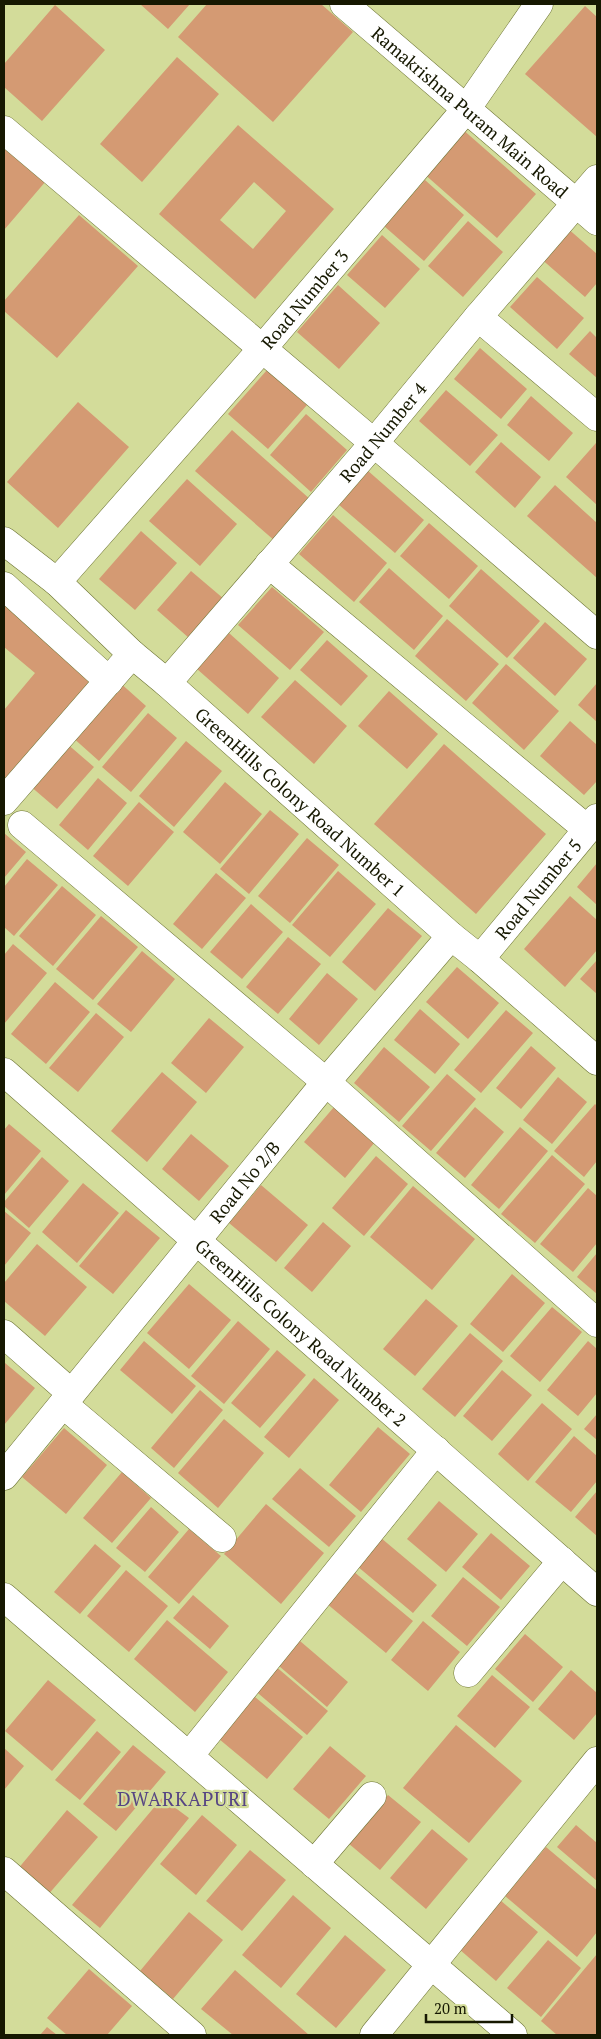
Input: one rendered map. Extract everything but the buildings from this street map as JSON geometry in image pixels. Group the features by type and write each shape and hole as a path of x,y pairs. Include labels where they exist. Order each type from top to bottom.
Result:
{"street":[{"name":"Ramakrishna Puram Main Road","path":"344,4 597,221"},
{"name":"Road Number 3","path":"57,582 262,349 466,108 539,4"},
{"path":"4,130 374,442 597,635"},
{"name":"Road Number 4","path":"167,683 597,179"},
{"path":"478,317 597,417"},
{"name":"GreenHills Colony Road Number 1","path":"4,541 57,582 132,654 451,936 480,959 597,1062"},
{"path":"269,564 592,824"},
{"path":"4,586 109,681"},
{"path":"4,801 132,654"},
{"name":"Road Number 5","path":"480,959 592,824"},
{"path":"22,825 326,1082 597,1323"},
{"name":"Road No 2/B","path":"4,1476 326,1082 451,936"},
{"name":"GreenHills Colony Road Number 2","path":"4,1072 597,1592"},
{"path":"4,1334 67,1398 222,1538"},
{"path":"189,1756 436,1450"},
{"path":"468,1673 562,1561"},
{"path":"4,1597 513,2035"},
{"path":"374,2035 597,1761"},
{"path":"314,1864 372,1796"},
{"path":"4,1871 192,2035"}],"district":[{"name":"DWARKAPURI","path":"183,1798"}]}
